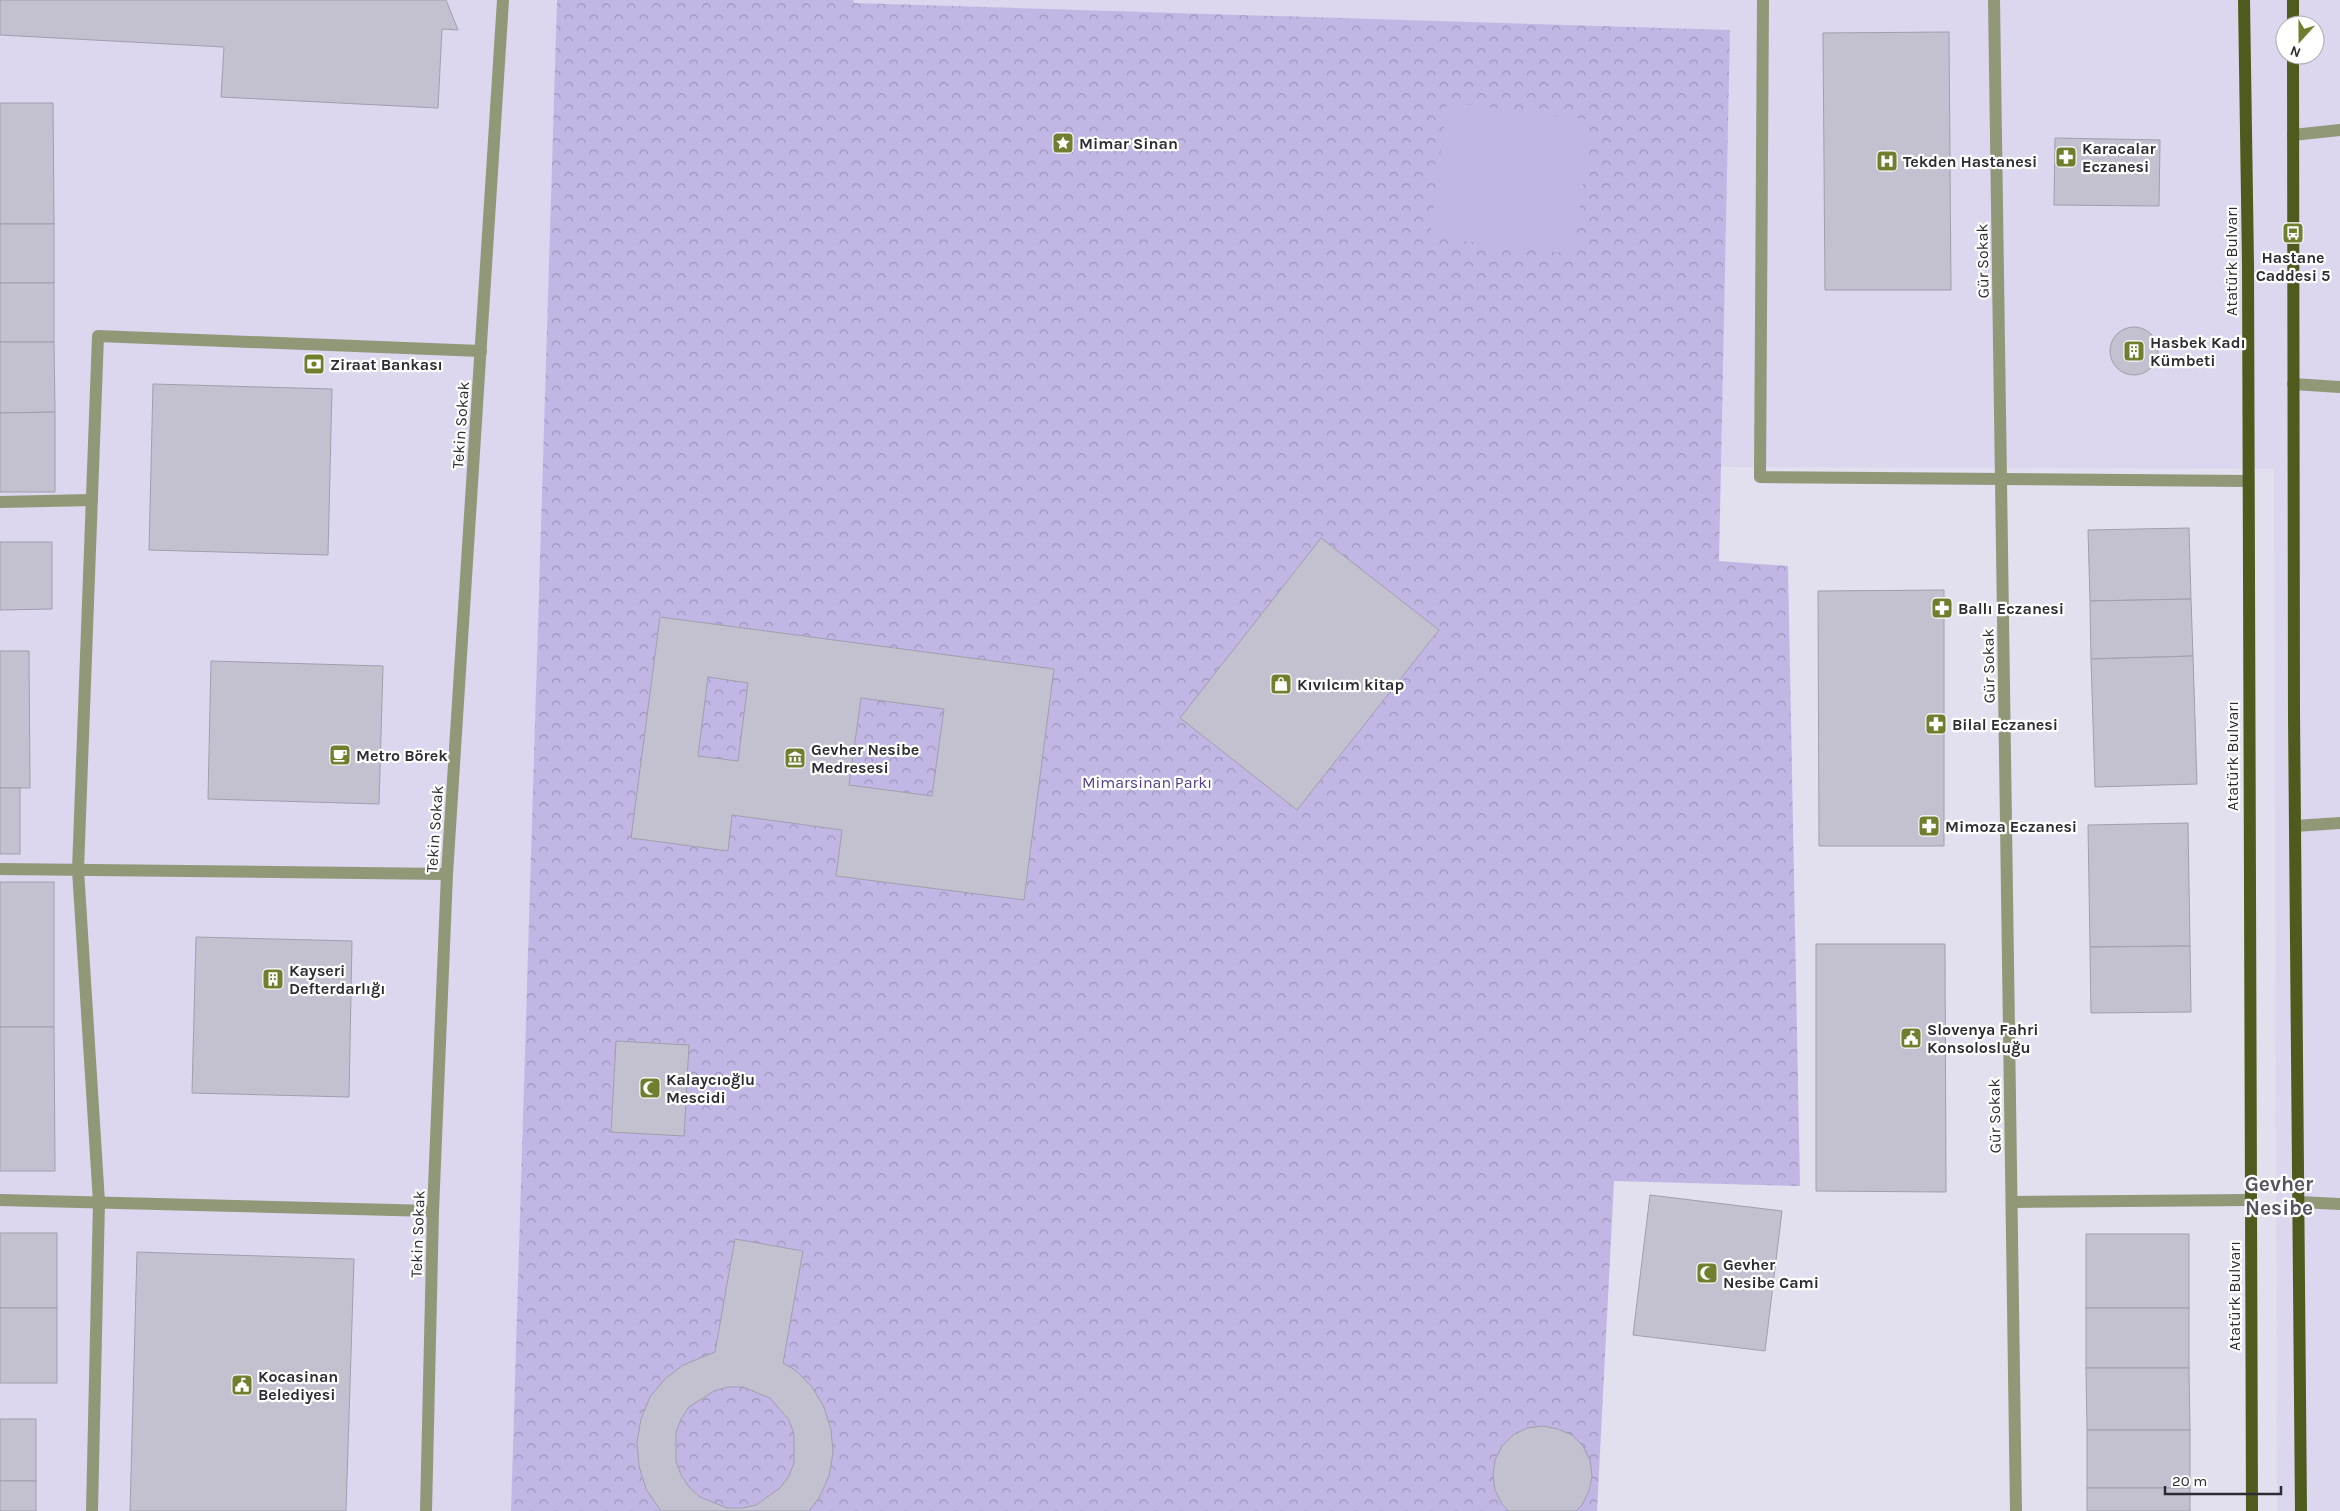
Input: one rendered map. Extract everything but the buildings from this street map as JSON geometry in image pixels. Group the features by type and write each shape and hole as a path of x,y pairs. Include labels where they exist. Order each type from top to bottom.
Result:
{"main road":[{"name":"Atatürk Bulvarı","path":"2244,0 2252,1511"},
{"path":"2293,0 2293,15"},
{"path":"2293,65 2295,826 2301,1511"}],"street":[{"name":"Tekin Sokak","path":"426,1511 433,1211 448,874 503,0"},
{"path":"1763,0 1760,477 2248,481"},
{"name":"Gür Sokak","path":"1994,0 2016,1511"},
{"path":"2293,135 2340,130"},
{"path":"92,1511 99,1202 78,870 98,336 481,352"},
{"path":"2293,384 2340,387"},
{"path":"0,502 92,500"},
{"path":"2295,826 2340,823"},
{"path":"0,869 448,874"},
{"path":"0,1200 433,1211"},
{"path":"2012,1202 2250,1200"},
{"path":"2299,1202 2340,1204"}],"shaded area":[{"path":"0,0 557,0 511,1511 0,1511"},
{"path":"854,0 2340,0 2340,1511 2277,1511 2274,469 1721,467 1730,31 853,3"}],"green space":[{"name":"Mimarsinan Parkı","path":"557,0 853,0 854,3 1730,30 1719,561 1788,566 1800,1186 1614,1181 1597,1511 511,1511"},
{"path":"1447,102 1591,120 1574,254 1430,237"}],"place":[{"name":"Mimar Sinan","path":"1063,143"},
{"name":"Karacalar Eczanesi","path":"2066,157"},
{"name":"Tekden Hastanesi","path":"1887,161"},
{"name":"Hastane Caddesi 5","path":"2293,233"},
{"name":"Hasbek Kadı Kümbeti","path":"2134,351"},
{"name":"Ziraat Bankası","path":"314,364"},
{"name":"Ballı Eczanesi","path":"1942,608"},
{"name":"Kıvılcım kitap","path":"1281,684"},
{"name":"Bilal Eczanesi","path":"1936,724"},
{"name":"Metro Börek","path":"340,755"},
{"name":"Gevher Nesibe Medresesi","path":"795,758"},
{"name":"Mimoza Eczanesi","path":"1929,826"},
{"name":"Kayseri Defterdarlığı","path":"273,979"},
{"name":"Slovenya Fahri Konsolosluğu","path":"1911,1038"},
{"name":"Kalaycıoğlu Mescidi","path":"650,1088"},
{"name":"Gevher Nesibe Cami","path":"1707,1273"},
{"name":"Kocasinan Belediyesi","path":"242,1385"}],"district":[{"name":"Gevher Nesibe","path":"2279,1196"}]}
